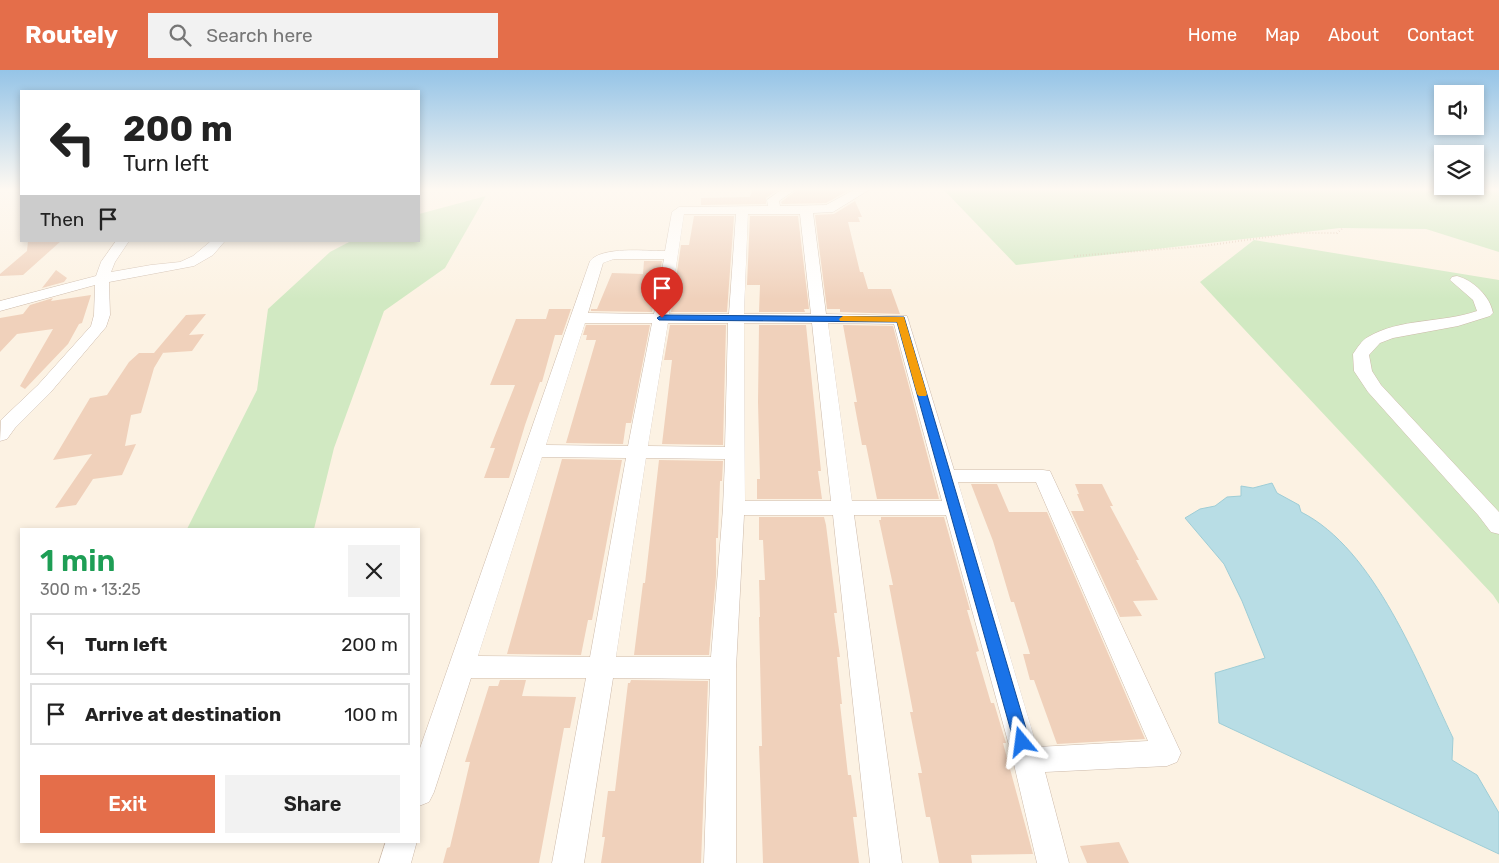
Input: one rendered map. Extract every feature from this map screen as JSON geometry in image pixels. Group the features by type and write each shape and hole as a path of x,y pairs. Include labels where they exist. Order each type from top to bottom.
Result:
{"street":[{"path":"568,863 603,668 637,452 662,318 676,225"},
{"path":"720,863 723,668 734,508 736,318 741,225"},
{"path":"808,225 844,507 886,863"},
{"path":"3,428 44,389 98,327 102,315 102,278 108,262 122,242"},
{"path":"0,306 102,278 138,270 173,268 193,263 206,255 218,242"},
{"path":"420,789 597,261 612,255 672,255"},
{"path":"1458,280 1475,293 1485,305 1485,313 1470,320 1398,332 1373,341 1361,354 1363,371 1374,388 1486,510 1499,527"},
{"path":"579,318 901,319 1027,760 1053,863"},
{"path":"534,451 735,453"},
{"path":"946,476 1044,476 1168,753 1027,760"},
{"path":"734,508 955,508"},
{"path":"461,667 723,668"},
{"path":"395,863 401,843"}],"path":[{"path":"1074,256 1204,246 1295,233 1337,233 1343,228"}],"green space":[{"path":"420,225 469,225 445,268 384,311 334,448 314,528 188,528 257,390 268,309 330,252 349,242 420,242"},
{"path":"978,225 1499,225 1499,252 1426,229 1340,228 1016,265"},
{"path":"1254,240 1499,280 1499,604 1493,595 1200,282"}],"water":[{"path":"1272,483 1277,493 1299,505 1301,512 1327,529 1351,553 1373,581 1392,612 1453,738 1452,760 1477,775 1499,813 1499,854 1219,723 1215,673 1265,658 1242,601 1224,564 1185,518 1200,509 1215,506 1227,497 1241,496 1241,486 1253,488"}],"building":[{"path":"692,225 733,225 727,312 671,312 681,245 689,245"},
{"path":"750,225 799,225 809,309 804,309 805,312 759,312 760,285 747,285"},
{"path":"816,225 849,225 860,272 863,272 868,289 891,289 900,314 840,312 840,309 827,309"},
{"path":"28,242 60,242 23,275 0,276 0,274 27,251"},
{"path":"644,261 662,261 652,312 591,311 591,309 597,309 612,273 643,274"},
{"path":"56,270 67,278 64,282 42,288"},
{"path":"91,295 82,323 79,324 68,344 25,389 20,386 53,329 17,334 0,352 0,318 23,314 30,305 53,298 51,301"},
{"path":"549,309 571,309 562,335 555,335 542,382 540,382 525,425 509,478 484,478 495,448 490,448 515,385 490,385 516,319 546,319"},
{"path":"206,314 189,335 204,334 192,351 161,353 163,353 154,368 141,413 131,415 125,446 136,444 122,475 93,479 76,505 55,508 92,454 53,460 90,398 107,395 129,362 139,353 154,353 186,315"},
{"path":"586,325 650,325 631,423 626,423 623,444 566,443 596,340 586,340 587,335 583,335"},
{"path":"670,325 726,325 723,445 662,444 672,360 664,360"},
{"path":"759,325 806,325 821,471 818,471 822,499 757,499 757,479 760,479"},
{"path":"843,325 893,326 939,499 877,499 866,445 862,445 854,402 857,402"},
{"path":"562,459 622,460 592,620 588,620 581,655 507,654"},
{"path":"659,460 723,461 722,481 720,481 718,538 716,538 716,577 709,655 634,655 643,583 645,583"},
{"path":"971,484 997,484 1009,512 1047,512 1145,739 1057,744 1034,680 1030,680 1023,654 1030,654 1014,602 1011,602 993,541"},
{"path":"1075,484 1102,484 1113,506 1110,506 1139,560 1136,560 1158,600 1133,601 1142,616 1120,617 1071,511 1084,511"},
{"path":"759,517 824,517 837,613 834,613 840,657 837,657 842,704 840,704 848,775 851,775 857,817 853,817 859,863 763,863 759,746 762,746 759,580 765,580 763,540 759,540"},
{"path":"881,517 944,517 970,610 967,610 979,651 976,652 991,703 994,703 1006,743 1003,743 1033,854 971,855 972,863 939,863 930,817 926,817 918,773 922,773 910,712 913,712 889,585 893,585 879,520 881,520"},
{"path":"500,680 526,680 522,696 576,697 570,728 564,728 539,863 443,863 447,848 450,847 470,762 465,762 489,686 498,686"},
{"path":"631,680 708,681 701,863 601,863 605,837 602,837 608,791 615,791 628,683"},
{"path":"1119,842 1129,863 1087,863 1080,846"}],"slow traffic":[{"path":"843,319 901,319 922,394"}],"route":[{"path":"662,318 901,319 1022,742"}]}
